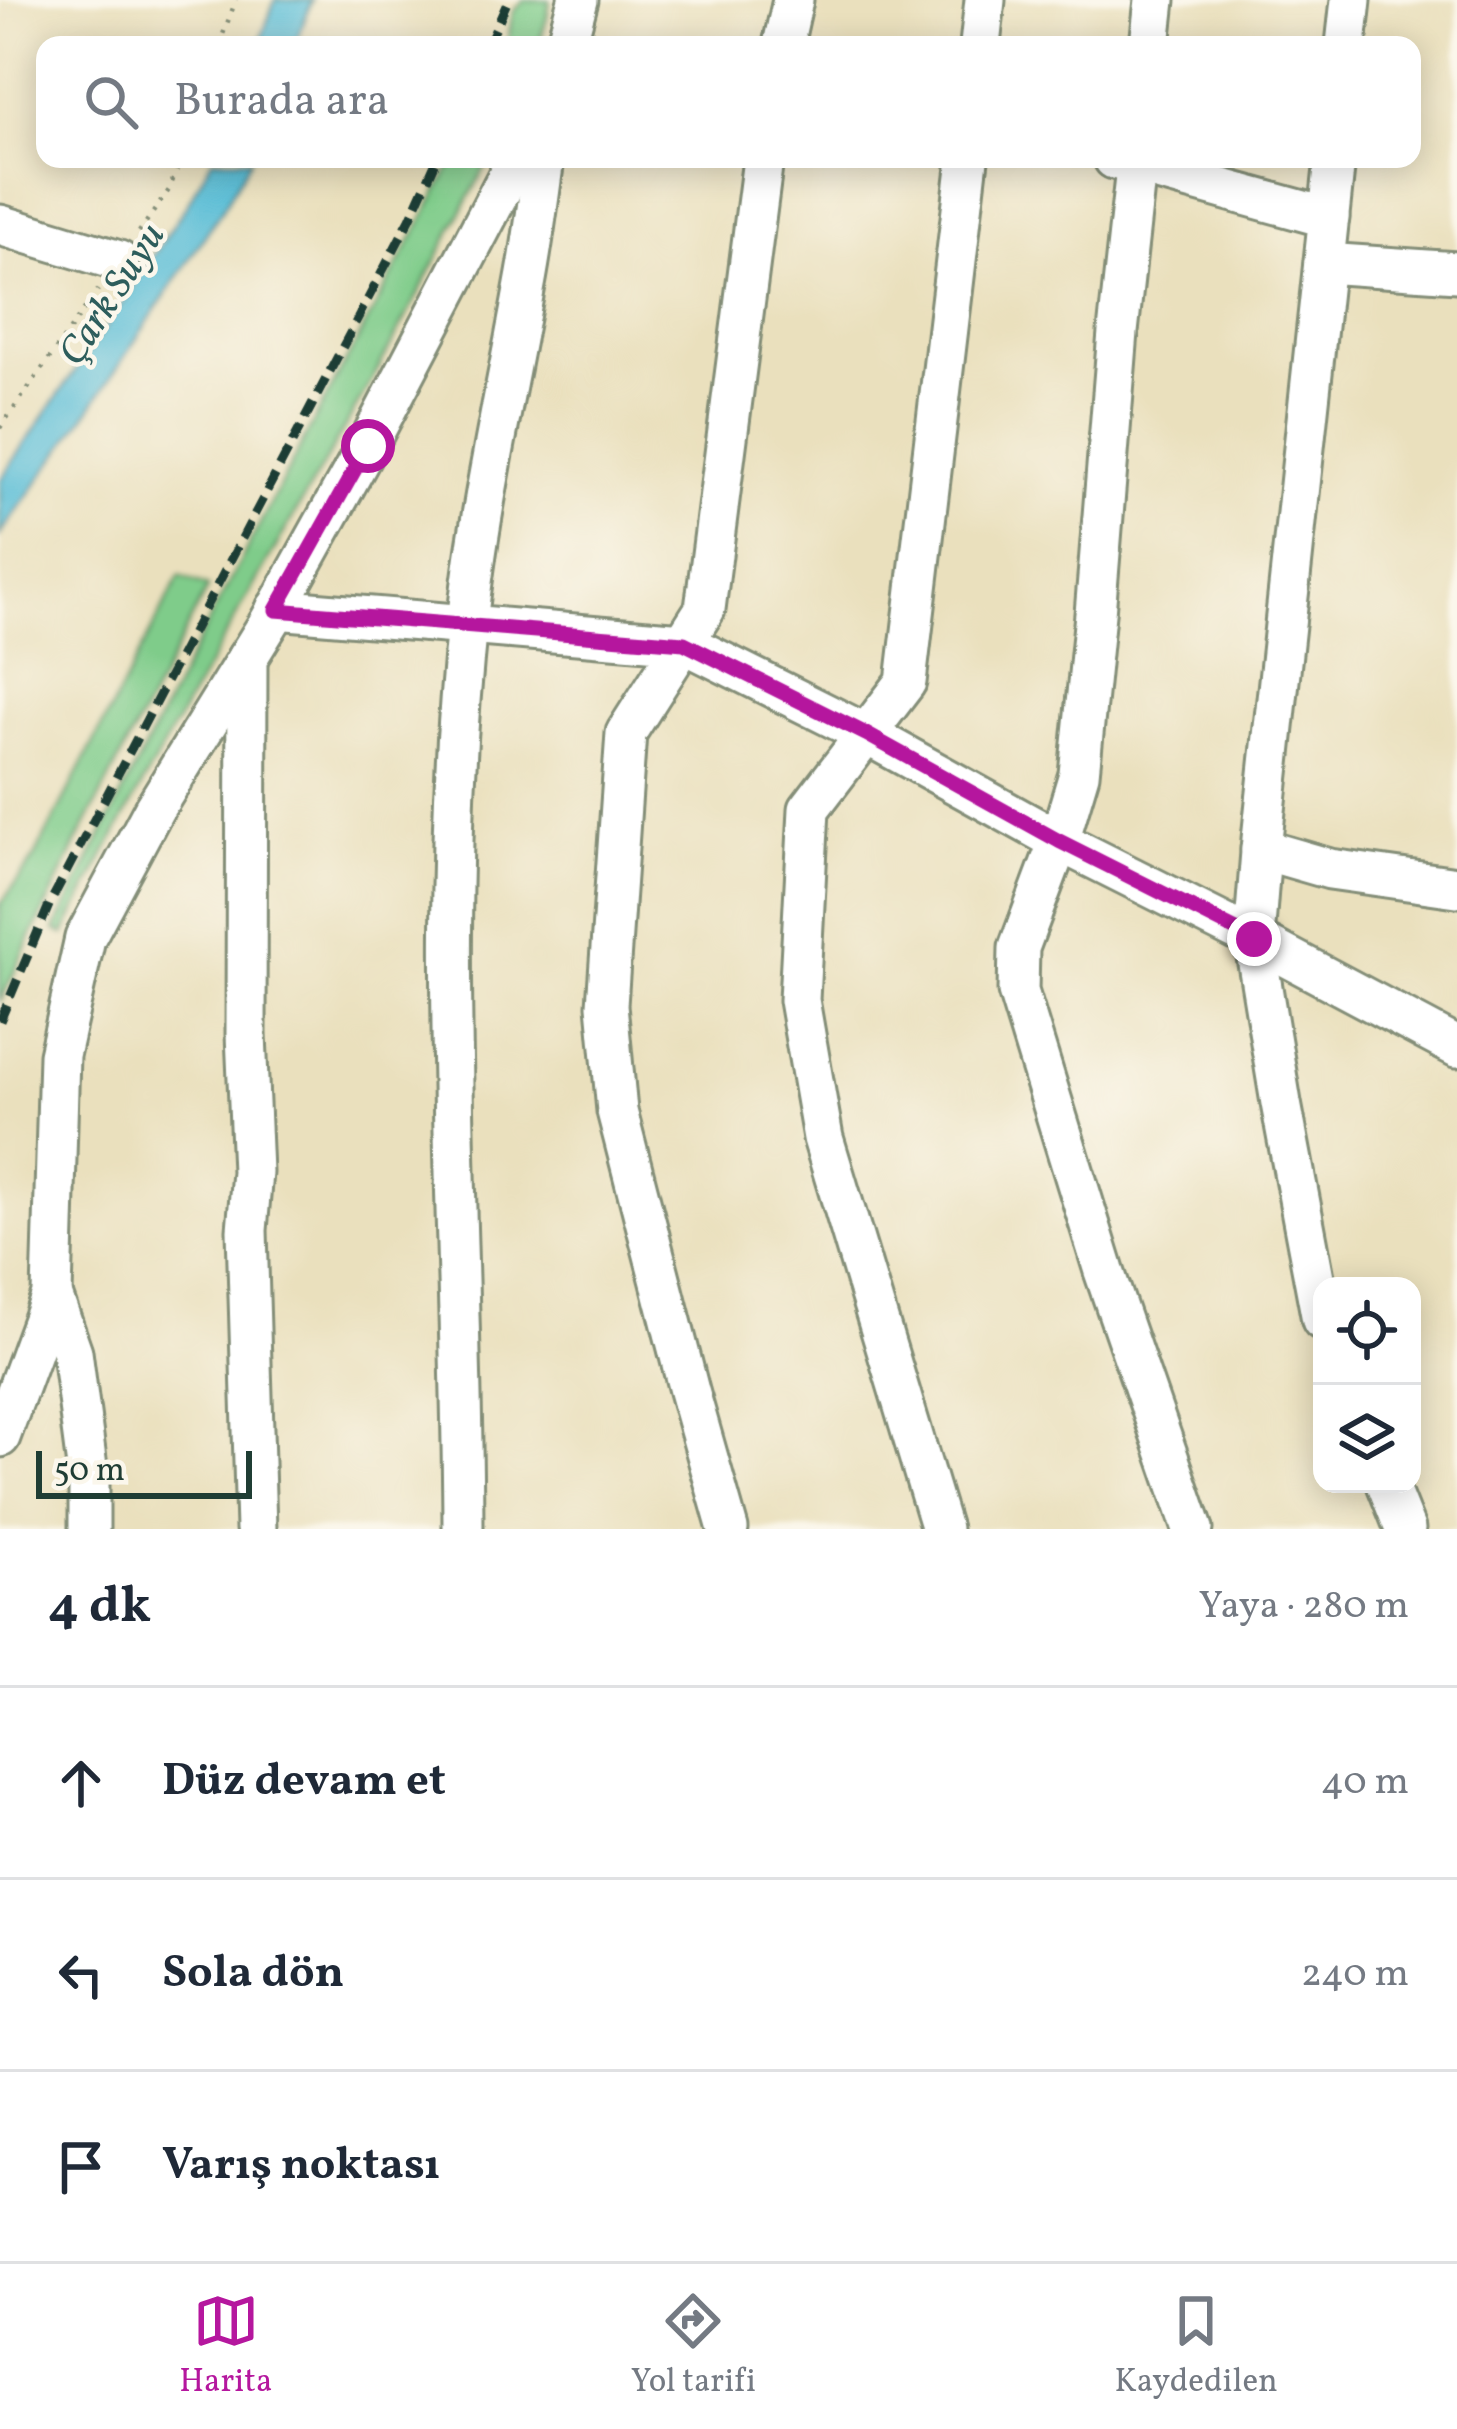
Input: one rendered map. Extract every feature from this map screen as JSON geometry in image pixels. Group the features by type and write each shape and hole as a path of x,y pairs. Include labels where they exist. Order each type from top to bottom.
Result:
{"street":[{"path":"568,36 578,0"},
{"path":"785,36 793,0"},
{"path":"981,36 985,0"},
{"path":"1151,36 1155,0"},
{"path":"1347,36 1351,0"},
{"path":"0,1437 52,1295 59,1055 86,938 154,809 248,658 368,446 513,168"},
{"path":"463,1529 451,1073 455,796 467,624 543,168"},
{"path":"728,1529 617,1111 607,1005 626,734 705,610 762,168"},
{"path":"941,1529 823,1138 799,1000 809,808 906,682 967,168"},
{"path":"1129,168 1079,774 1019,948 1018,991 1104,1271 1193,1529"},
{"path":"1154,168 1329,218"},
{"path":"1314,1277 1254,939 1334,168"},
{"path":"0,225 119,260"},
{"path":"1324,263 1457,272"},
{"path":"276,610 684,643 866,734 1059,841 1457,1047"},
{"path":"248,658 246,1034 252,1172 247,1230 256,1529"},
{"path":"1261,849 1330,869 1457,887"},
{"path":"52,1295 71,1352 89,1484 89,1529"},
{"path":"1391,1493 1405,1529"}],"path":[{"path":"222,36 236,0"},
{"path":"0,428 169,190 178,168"}],"green space":[{"path":"524,0 550,0 541,36 509,36 513,12"},
{"path":"450,168 485,168 64,934 55,930 188,661"},
{"path":"180,576 208,587 0,1002 0,905 33,860"}],"water":[{"path":"275,0 312,0 298,36 262,36"},
{"path":"207,168 246,168 84,418 0,535 0,480"}],"railway":[{"path":"492,36 508,0"},
{"path":"0,1021 50,903 433,168"}],"route":[{"path":"368,446 276,610 684,643 1254,939"}],"water label":[{"name":"Çark Suyu","path":"110,293"}]}
